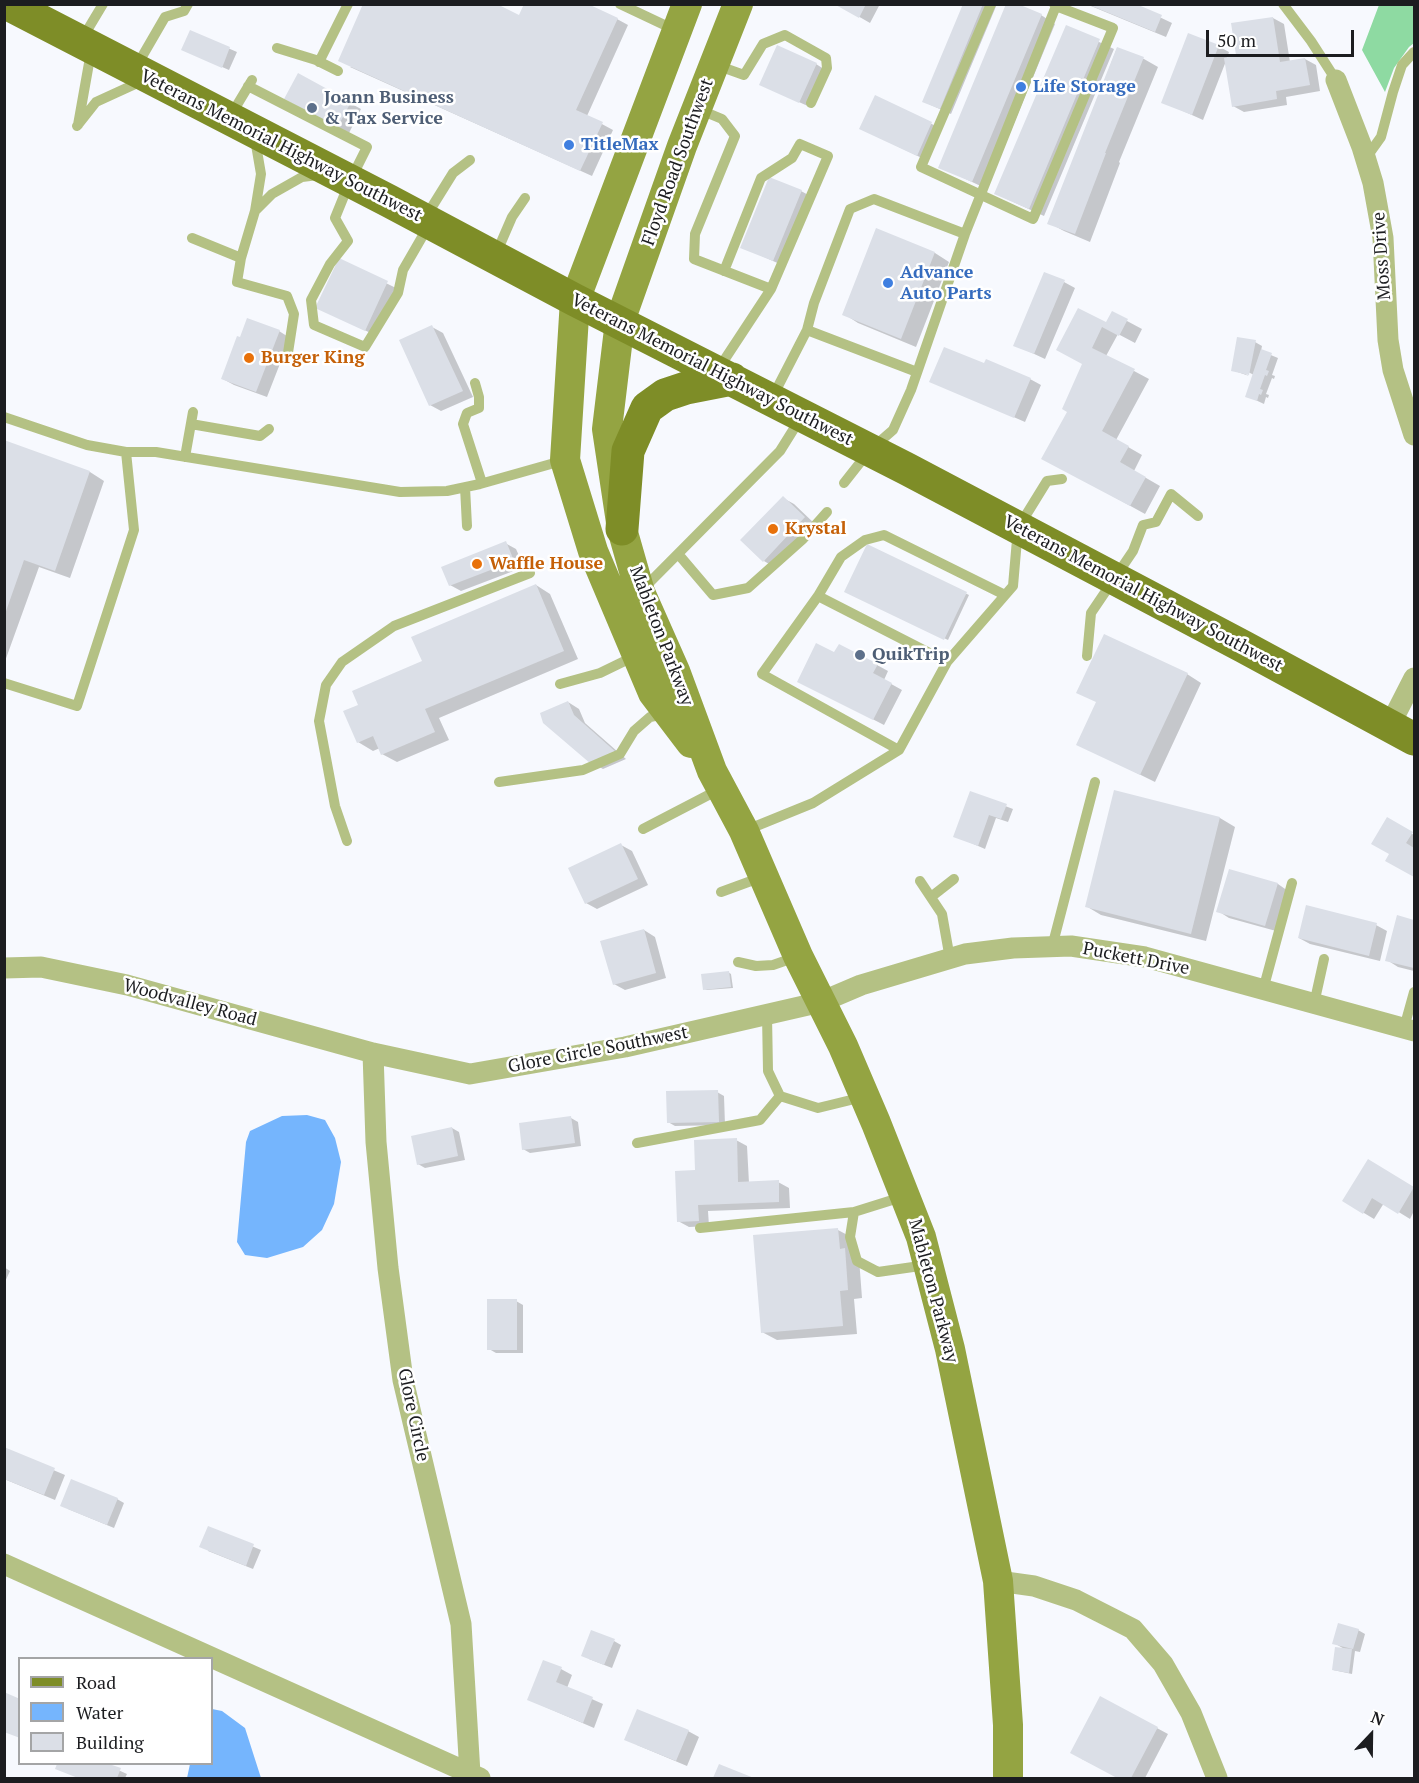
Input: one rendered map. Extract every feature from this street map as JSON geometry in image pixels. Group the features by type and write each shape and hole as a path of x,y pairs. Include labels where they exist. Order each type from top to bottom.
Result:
{"main road":[{"name":"Floyd Road Southwest","path":"621,321 713,64 738,4"},
{"name":"Veterans Memorial Highway Southwest","path":"25,9 86,45 575,300 621,321 870,450 1402,732"},
{"path":"575,300 682,12"},
{"name":"Mableton Parkway","path":"575,300 565,460 594,551 652,693 716,780 744,831 762,877 865,1097 921,1238 950,1349 998,1581 1008,1725 1008,1779"},
{"name":"Mableton Parkway","path":"621,321 607,429 622,530 640,592 675,671 716,780"},
{"path":"622,530 628,451 647,408 665,395 724,375"}],"street":[{"name":"Moss Drive","path":"1336,80 1366,158 1379,209 1383,238 1388,339 1393,370 1414,435"},
{"path":"1402,732 1414,678"},
{"name":"Puckett Drive","path":"821,1002 861,985 965,954 1013,948 1071,946 1145,957 1409,1029"},
{"name":"Woodvalley Road","path":"4,968 41,967 127,985 373,1053"},
{"name":"Glore Circle Southwest","path":"373,1053 470,1074 625,1047 821,1002"},
{"name":"Glore Circle","path":"373,1053 376,1142 388,1268 403,1380 461,1624 476,1776"},
{"path":"4,1564 211,1657"},
{"path":"998,1581 1034,1586 1076,1600 1133,1629 1163,1664 1191,1713 1211,1776"},
{"path":"213,1658 476,1776"}],"lane":[{"path":"103,4 86,45 77,126 96,102 142,74 165,17 184,11 188,4"},
{"path":"319,62 348,4"},
{"path":"620,4 682,12"},
{"path":"844,483 870,450 893,430 917,372 965,234 980,195 1055,5 1113,28 1033,219 980,195 921,166 991,4"},
{"path":"1283,4 1311,41 1336,80"},
{"path":"713,64 744,75 763,44 785,35 826,58 827,68 811,103"},
{"path":"277,48 338,71"},
{"path":"1366,158 1381,137 1402,65 1414,52"},
{"path":"287,359 294,314 288,296 237,282 241,258 255,211 261,174 241,125 250,82 367,147 342,177 335,218 348,241 330,264 311,300 314,325 365,348 398,293 403,270 453,173 471,160"},
{"path":"698,109 722,119 735,136 695,234 694,259 771,288"},
{"path":"724,271 761,178 792,158 800,144 828,156 771,288 724,375"},
{"path":"255,211 272,194 302,177 342,177"},
{"path":"495,257 512,217 525,198"},
{"path":"771,399 807,330 814,303 850,209 874,199 965,234"},
{"path":"192,238 241,258"},
{"path":"807,330 917,372"},
{"path":"475,383 479,397 478,408 467,413 463,424 482,483"},
{"path":"185,457 193,412"},
{"path":"640,592 780,451 802,415"},
{"path":"4,417 87,445 126,452 156,452 400,492 447,491 565,460"},
{"path":"191,424 260,436 269,429"},
{"path":"4,683 77,706 134,530 126,452"},
{"path":"744,831 813,802 899,750 946,662 1013,586 1018,528 1047,481 1062,479"},
{"path":"465,487 467,526"},
{"path":"1087,656 1091,613 1133,551 1143,525 1156,522 1171,494 1198,516"},
{"path":"679,555 713,595 748,588 803,540 827,512"},
{"path":"899,750 762,674 818,596 841,557 865,540 884,535 1005,595"},
{"path":"347,841 335,806 319,721 326,685 342,662 394,626 530,573"},
{"path":"818,596 946,662"},
{"path":"560,684 600,673 636,655"},
{"path":"499,782 583,770 620,754 634,731 650,717 668,713"},
{"path":"643,829 716,780"},
{"path":"1052,947 1095,782"},
{"path":"721,892 762,877"},
{"path":"931,897 954,879"},
{"path":"920,881 942,914 950,959"},
{"path":"1263,990 1292,883"},
{"path":"738,963 756,966 773,965 798,956"},
{"path":"1314,1004 1324,959"},
{"path":"1409,1029 1414,992"},
{"path":"766,1015 768,1071 780,1096 818,1108 865,1097"},
{"path":"637,1143 760,1120 780,1096"},
{"path":"700,1228 854,1212 905,1196"},
{"path":"854,1212 850,1237 857,1261 879,1272 928,1265"}],"green space":[{"path":"1379,5 1414,5 1414,43 1394,68 1385,92 1362,50"}],"water":[{"path":"307,1115 325,1120 335,1138 341,1162 334,1204 322,1230 303,1247 267,1258 245,1255 237,1242 246,1142 250,1131 282,1116"},
{"path":"213,1709 222,1711 245,1728 261,1778 187,1778 190,1765 213,1765"}],"building":[{"path":"363,4 497,4 519,15 524,4 588,4 618,18 576,110 603,122 580,171 338,61"},
{"path":"834,4 866,4 859,18"},
{"path":"963,4 983,4 940,109 922,102"},
{"path":"1006,4 1018,4 1042,14 972,182 938,168"},
{"path":"1087,4 1136,4 1162,15 1155,32"},
{"path":"1273,17 1280,62 1305,58 1310,85 1276,91 1277,99 1232,107 1224,58 1236,55 1231,23"},
{"path":"1066,25 1100,39 1029,209 994,194"},
{"path":"190,30 230,47 222,68 181,50"},
{"path":"1188,33 1219,45 1192,115 1161,103"},
{"path":"777,45 817,63 799,103 759,85"},
{"path":"1117,47 1144,57 1075,234 1047,224"},
{"path":"298,73 351,102 337,128 284,99"},
{"path":"875,95 932,122 917,156 859,129"},
{"path":"769,177 802,190 773,261 740,248"},
{"name":"Advance Auto Parts","path":"876,228 935,252 901,339 842,315"},
{"path":"339,258 388,281 365,331 315,308"},
{"path":"1044,272 1065,280 1034,354 1013,346"},
{"path":"1078,308 1106,322 1112,311 1128,319 1119,336 1102,327 1092,348 1135,369 1102,431 1129,446 1120,462 1146,477 1130,506 1041,459 1067,412 1062,409 1082,364 1056,350"},
{"name":"Burger King","path":"247,318 280,330 256,392 221,379 237,336 240,337"},
{"path":"432,325 463,391 429,406 399,340"},
{"path":"1237,337 1256,340 1249,375 1231,371"},
{"path":"944,347 984,363 986,359 1031,378 1014,418 929,382"},
{"path":"1261,349 1272,353 1266,370 1269,371 1267,376 1265,375 1260,389 1263,390 1257,401 1245,397"},
{"path":"4,440 90,471 55,571 24,560 5,614"},
{"name":"Krystal","path":"783,496 805,517 763,562 740,540"},
{"name":"Waffle House","path":"506,541 514,561 449,586 441,567"},
{"path":"867,544 967,592 944,640 844,592"},
{"path":"536,584 564,651 425,709 435,732 381,755 373,736 357,743 343,711 358,705 352,691 422,661 411,637"},
{"path":"1104,634 1188,673 1140,775 1076,745 1096,702 1076,693"},
{"path":"816,643 834,652 839,644 878,664 873,673 892,683 873,720 797,682"},
{"path":"568,701 574,715 617,753 591,764 543,723 540,713"},
{"path":"1114,790 1220,817 1191,934 1085,907"},
{"path":"970,791 1007,804 1001,819 989,815 978,846 953,837"},
{"path":"1387,817 1413,832 1406,843 1414,848 1414,877 1385,861 1389,854 1371,844"},
{"path":"621,843 638,879 585,904 568,868"},
{"path":"1229,869 1278,883 1265,926 1216,912"},
{"path":"1306,905 1377,923 1369,956 1298,938"},
{"path":"1397,915 1414,920 1414,968 1385,961"},
{"path":"644,929 656,973 613,985 600,941"},
{"path":"729,971 731,987 703,990 701,974"},
{"path":"718,1090 719,1122 667,1123 666,1091"},
{"path":"571,1116 575,1143 522,1150 519,1123"},
{"path":"452,1127 458,1156 417,1165 411,1136"},
{"path":"737,1138 738,1182 779,1180 779,1202 698,1205 699,1221 677,1222 675,1171 695,1170 694,1140"},
{"path":"1368,1159 1414,1187 1398,1214 1372,1198 1363,1214 1342,1201"},
{"path":"838,1228 840,1249 845,1248 848,1290 840,1291 843,1326 761,1333 753,1235"},
{"path":"487,1299 517,1299 517,1350 487,1350"},
{"path":"4,1447 55,1468 44,1495 4,1479"},
{"path":"71,1479 118,1498 107,1525 60,1506"},
{"path":"208,1526 254,1544 246,1566 199,1547"},
{"path":"1338,1623 1359,1629 1353,1649 1332,1644"},
{"path":"591,1630 615,1639 604,1665 581,1656"},
{"path":"1335,1647 1352,1649 1349,1673 1332,1670"},
{"path":"543,1660 562,1667 556,1682 593,1697 583,1723 527,1700"},
{"path":"4,1692 18,1698 18,1737 4,1732"},
{"path":"1100,1696 1158,1727 1131,1778 1117,1778 1070,1753"},
{"path":"637,1709 689,1730 676,1761 624,1740"},
{"path":"719,1764 754,1778 713,1778"},
{"path":"57,1765 112,1765 121,1768 117,1778 78,1778 55,1769"}],"place":[{"name":"Life Storage","path":"1021,87"},
{"name":"Joann Business & Tax Service","path":"312,108"},
{"name":"TitleMax","path":"569,145"},
{"name":"Advance Auto Parts","path":"888,283"},
{"name":"Burger King","path":"249,358"},
{"name":"Krystal","path":"773,529"},
{"name":"Waffle House","path":"477,564"},
{"name":"QuikTrip","path":"860,655"}]}
